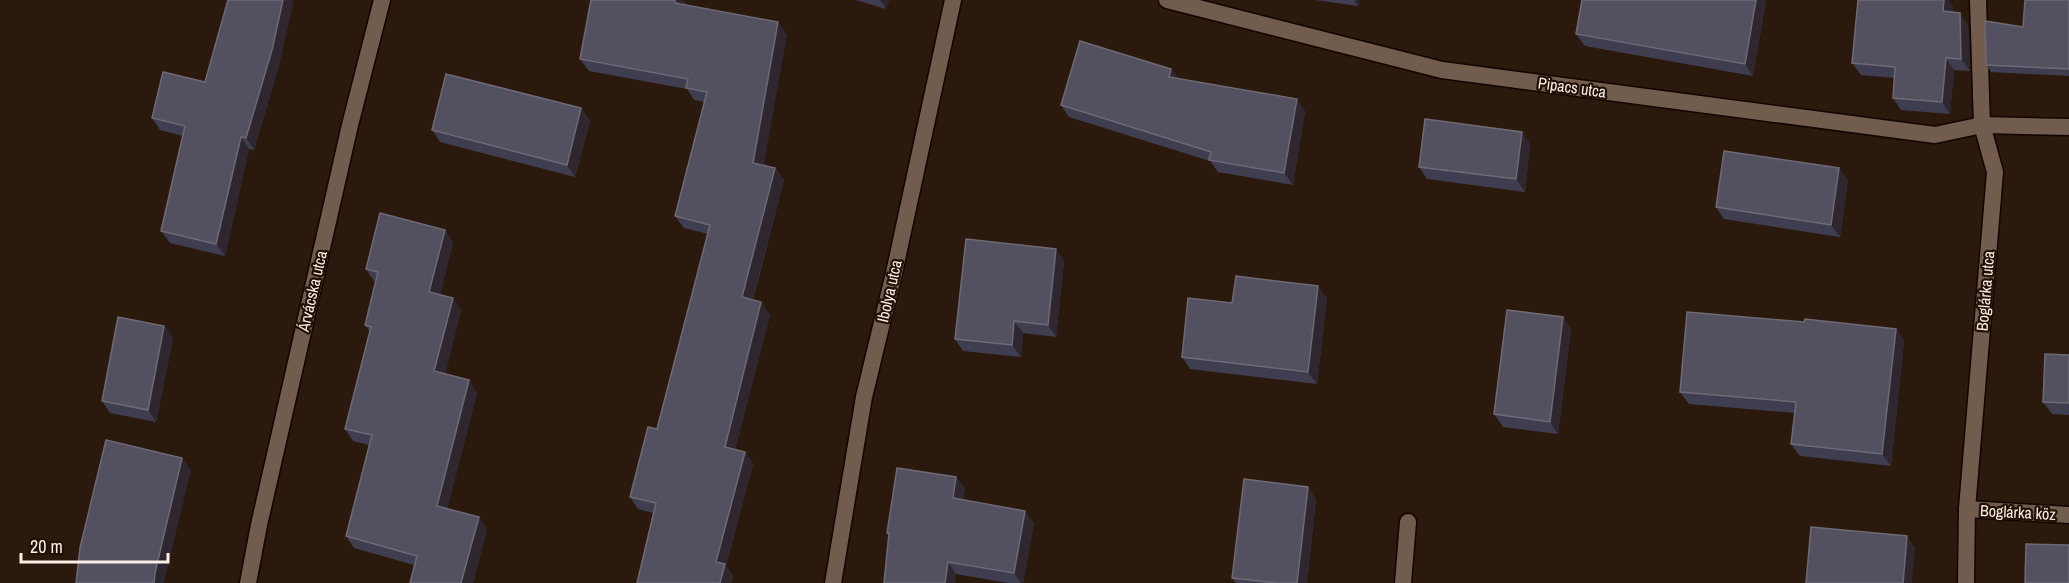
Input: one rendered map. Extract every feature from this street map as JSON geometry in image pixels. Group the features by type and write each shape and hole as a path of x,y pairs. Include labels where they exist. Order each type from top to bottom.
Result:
{"street":[{"name":"Árvácska utca","path":"248,583 259,525 350,125 382,0"},
{"name":"Ibolya utca","path":"833,583 864,397 894,273 953,0"},
{"name":"Pipacs utca","path":"1167,0 1442,70 1935,135 1982,125 2069,127"},
{"name":"Boglárka utca","path":"1966,583 1967,509 1995,172 1982,125 1978,0"},
{"name":"Boglárka köz","path":"1967,509 2069,514"},
{"path":"1403,583 1408,522"}],"building":[{"path":"228,0 283,0 272,50 246,138 241,137 216,244 161,231 185,126 152,118 163,72 205,82"},
{"path":"591,0 675,0 675,3 778,22 753,163 775,168 742,297 761,302 725,447 745,452 716,562 725,564 720,583 637,583 656,503 630,497 648,427 657,429 710,225 675,216 707,92 686,88 688,79 580,59"},
{"path":"1582,0 1756,0 1745,64 1576,34"},
{"path":"1858,0 1944,0 1943,11 1960,13 1961,59 1946,58 1942,102 1893,98 1895,67 1852,63"},
{"path":"2025,0 2069,0 2069,69 1986,65 1985,21 2023,27"},
{"path":"1080,41 1171,69 1169,77 1297,99 1284,173 1209,160 1211,152 1061,105"},
{"path":"446,74 581,108 567,165 432,130"},
{"path":"1425,119 1522,132 1516,179 1419,167"},
{"path":"1724,151 1839,168 1831,225 1716,207"},
{"path":"380,213 445,230 429,292 453,298 434,371 469,380 437,506 479,517 461,583 410,583 417,556 346,536 372,435 345,429 371,327 365,325 378,272 366,269"},
{"path":"966,239 1056,249 1048,325 1014,321 1012,345 955,339"},
{"path":"1236,276 1318,286 1308,372 1182,357 1188,298 1232,303"},
{"path":"1507,310 1563,317 1550,422 1494,414"},
{"path":"1687,312 1804,322 1805,319 1896,329 1882,454 1791,444 1796,402 1680,392"},
{"path":"118,317 164,326 148,410 102,401"},
{"path":"2045,354 2069,355 2069,403 2043,402"},
{"path":"106,440 182,458 154,583 76,583 80,548"},
{"path":"897,468 956,477 953,498 1025,511 1014,573 948,562 945,583 884,583 889,533 887,533"},
{"path":"1244,479 1308,487 1297,583 1232,578"},
{"path":"1811,527 1907,536 1903,583 1806,583"},
{"path":"2026,544 2069,545 2069,583 2025,583"}]}
